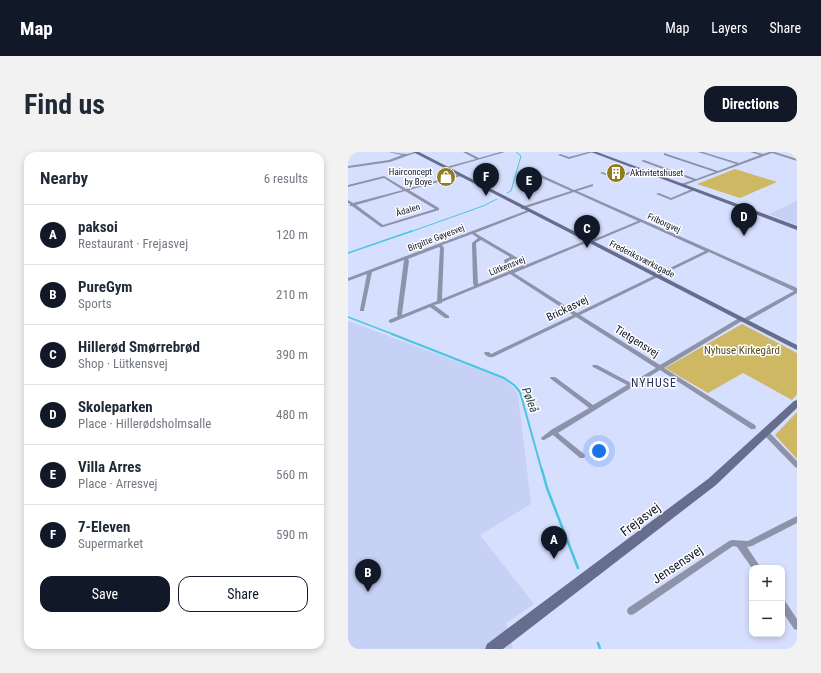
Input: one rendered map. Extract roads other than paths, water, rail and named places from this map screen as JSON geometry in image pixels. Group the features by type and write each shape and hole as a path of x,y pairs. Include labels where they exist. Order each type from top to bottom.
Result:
{"street":[{"path":"390,152 406,155"},
{"path":"348,167 390,161 416,152"},
{"name":"Frederiksværksgade","path":"416,152 460,176 797,348"},
{"path":"465,152 479,159"},
{"path":"446,168 503,152"},
{"path":"578,152 583,154"},
{"path":"560,155 569,158 592,152 797,228"},
{"path":"700,152 738,164"},
{"path":"752,152 763,155"},
{"path":"682,185 772,152 797,160"},
{"path":"665,154 718,172"},
{"path":"643,160 696,180"},
{"path":"348,164 353,166"},
{"name":"Friborgvej","path":"525,170 797,290"},
{"path":"602,173 617,178 639,170"},
{"path":"348,206 460,176"},
{"path":"348,186 384,177 406,190"},
{"name":"Birgitte Gøyesvej","path":"348,280 440,246 526,209 592,185"},
{"name":"Ådalen","path":"353,205 382,226 438,209 406,190"},
{"path":"658,194 671,199 694,190"},
{"path":"348,202 353,205"},
{"name":"Lütkensvej","path":"392,322 509,271 528,266 641,221"},
{"path":"472,233 528,266"},
{"path":"477,286 475,283 474,243 481,238"},
{"path":"440,246 442,248 440,302"},
{"name":"Brickasvej","path":"487,353 491,356 708,251"},
{"path":"509,271 506,260 513,256"},
{"path":"402,317 399,314 408,261 405,258"},
{"name":"Tietgensvej","path":"509,271 753,427"},
{"path":"362,310 370,272"},
{"path":"544,438 742,320 797,290"},
{"path":"431,305 447,317"},
{"path":"595,366 631,385"},
{"path":"553,378 593,408"},
{"name":"Frejasvej","path":"492,649 712,482 797,403"},
{"path":"553,432 582,456"},
{"path":"766,433 797,465"},
{"name":"Jensensvej","path":"631,611 732,543 749,544 797,519"},
{"path":"740,544 755,565"},
{"path":"785,608 797,626"}],"waterway":[{"name":"Pøleå","path":"507,193 511,191 521,156 516,152"},
{"name":"Pøleå","path":"410,232 483,206 497,199"},
{"name":"Pøleå","path":"348,253 412,231"},
{"name":"Pøleå","path":"348,317 395,335"},
{"name":"Pøleå","path":"392,334 504,378 514,385 520,392 542,471"},
{"name":"Pøleå","path":"542,470 547,488 578,568"},
{"name":"Pøleå","path":"598,643 600,649"}],"place":[{"name":"Aktivitetshuset","path":"616,173"},
{"name":"Hairconcept by Boye","path":"446,177"},
{"name":"7-Eleven","path":"486,196"},
{"name":"Villa Arres","path":"529,200"},
{"name":"Skoleparken","path":"744,236"},
{"name":"Hillerød Smørrebrød","path":"587,248"},
{"name":"paksoi","path":"554,559"},
{"name":"PureGym","path":"368,592"}],"district":[{"name":"NYHUSE","path":"654,383"}],"park label":[{"name":"Nyhuse Kirkegård","path":"742,350"}]}
